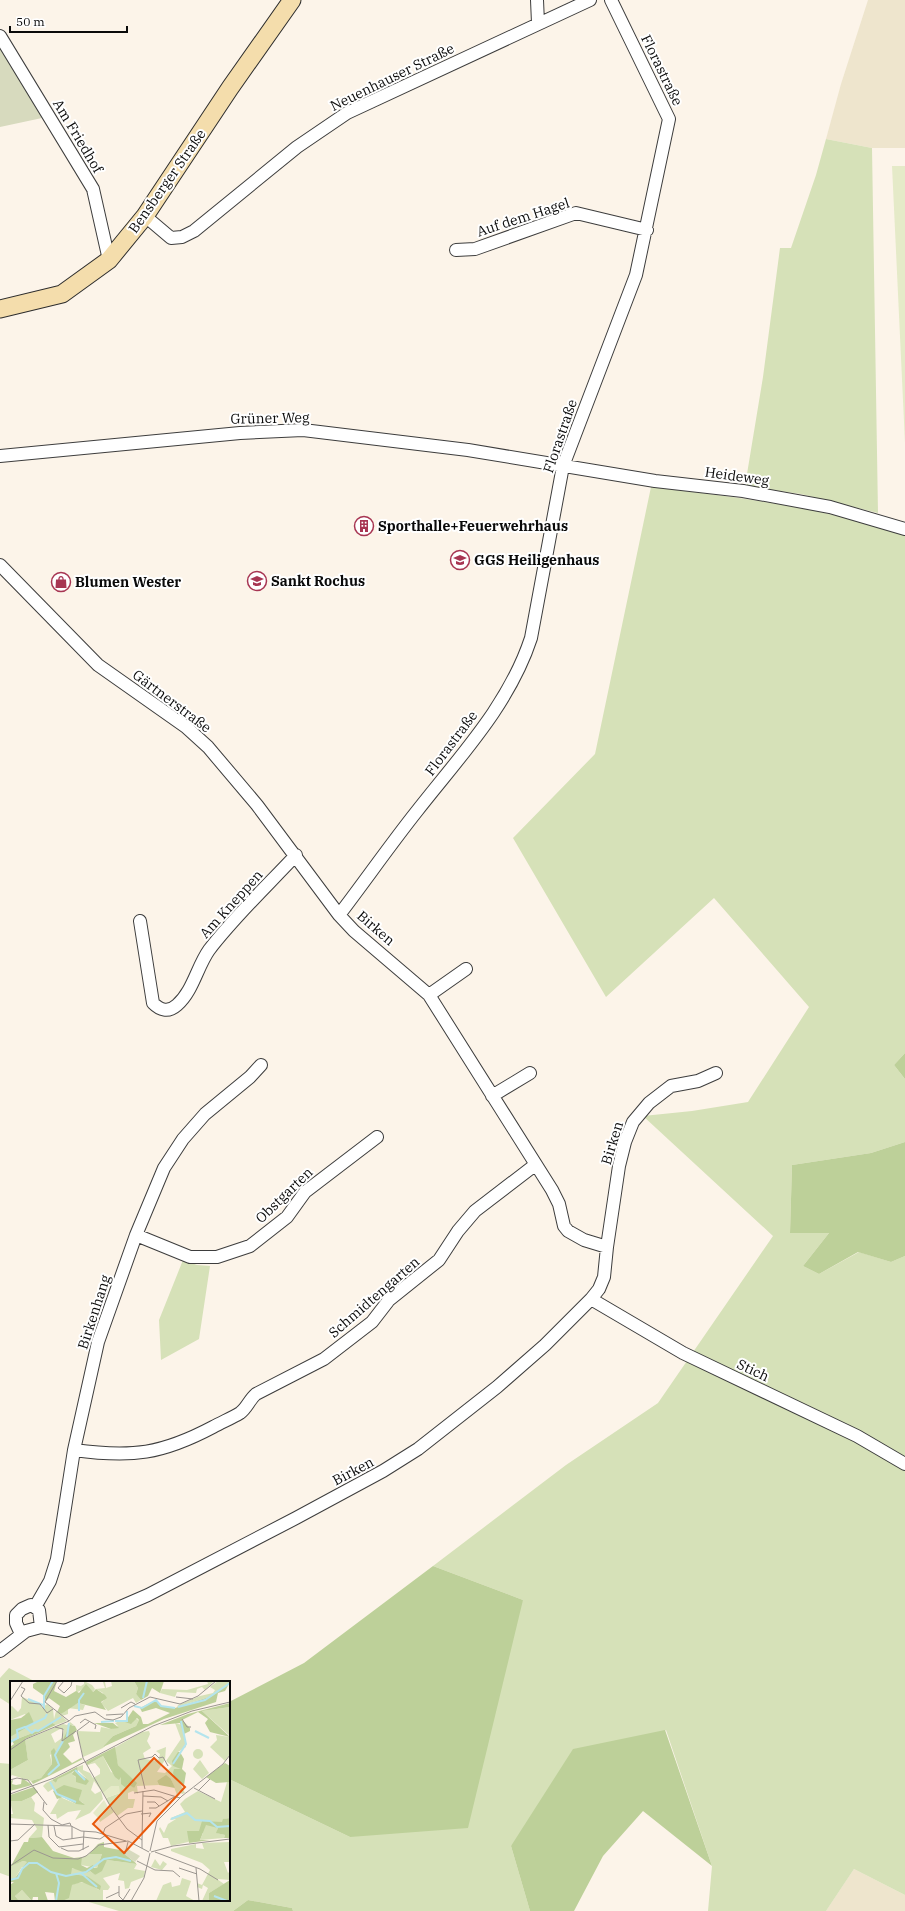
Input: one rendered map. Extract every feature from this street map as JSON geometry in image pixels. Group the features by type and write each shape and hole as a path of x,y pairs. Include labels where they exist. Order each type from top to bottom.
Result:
{"main road":[{"name":"Bensberger Straße","path":"0,308 62,294 109,260 145,216 292,0"}],"street":[{"path":"537,0 538,23"},
{"name":"Neuenhauser Straße","path":"145,216 171,238 182,237 194,231 297,147 347,113 590,0"},
{"name":"Florastraße","path":"339,915 417,811 487,722 511,685 524,658 531,638 563,466 636,275 647,230 669,119 611,0"},
{"name":"Am Friedhof","path":"0,36 93,189 109,260"},
{"name":"Auf dem Hagel","path":"456,250 475,249 576,213 647,230"},
{"name":"Grüner Weg","path":"0,456 240,433 303,430 468,450 563,466"},
{"name":"Heideweg","path":"563,466 655,481 743,491 830,507 905,529"},
{"name":"Gärtnerstraße","path":"0,565 98,665 186,727 208,747 258,805 339,915"},
{"name":"Am Kneppen","path":"140,921 153,1003 159,1009 167,1010 176,1006 184,998 208,952 221,934 296,855"},
{"name":"Birken","path":"339,915 354,931 430,995 552,1190 559,1204 564,1226 568,1231 584,1240 607,1247"},
{"path":"430,995 466,970"},
{"name":"Birkenhang","path":"36,1607 50,1581 57,1559 74,1450 98,1342 136,1235 164,1168 183,1139 205,1114 250,1077 261,1065"},
{"path":"492,1096 530,1073"},
{"name":"Birken","path":"0,1651 21,1634 42,1627 65,1631 148,1595 383,1471 424,1444 497,1387 545,1345 599,1289 604,1277 619,1166 625,1142 633,1122 649,1103 671,1086 698,1081 716,1073"},
{"name":"Obstgarten","path":"136,1235 190,1257 217,1257 250,1246 287,1217 305,1192 377,1137"},
{"name":"Schmidtengarten","path":"74,1450 107,1455 141,1453 164,1448 189,1439 241,1412 249,1400 256,1394 324,1359 372,1322 389,1300 440,1260 458,1231 475,1211 535,1165"},
{"name":"Stich","path":"591,1299 683,1353 857,1436 905,1464"},
{"path":"21,1634 16,1623 16,1615 31,1605 36,1607 40,1614 42,1627"}],"shaded area":[{"path":"868,0 905,0 905,148 872,148 826,139 841,84"},
{"path":"854,1869 905,1895 905,1911 826,1911"}],"green space":[{"path":"0,46 42,118 0,127"},
{"path":"826,139 872,148 878,513 801,494 745,486 763,377 780,248 791,248 816,175"},
{"path":"892,166 905,166 905,443"},
{"path":"651,487 780,504 843,517 905,535 905,1053 894,1065 905,1079 905,1142 871,1153 792,1165 790,1233 829,1233 803,1266 819,1274 859,1252 891,1262 905,1256 905,1895 854,1869 826,1911 708,1911 712,1866 666,1730 511,1846 530,1911 293,1911 292,1908 248,1900 233,1911 119,1911 85,1901 230,1901 230,1779 350,1837 523,1600 433,1566 566,1465 658,1403 773,1236 643,1116 692,1111 748,1102 809,1007 714,898 606,997 513,838 595,754"},
{"path":"905,1053 905,1079 894,1065"},
{"path":"905,1142 905,1256 891,1262 858,1252 819,1274 803,1266 829,1233 790,1233 792,1165 871,1153"},
{"path":"183,1260 197,1265 210,1266 199,1339 161,1360 159,1320"},
{"path":"433,1566 523,1600 468,1828 350,1837 230,1779 230,1701 304,1663"},
{"path":"9,1668 34,1681 10,1681 10,1704 0,1698 0,1678"},
{"path":"665,1730 712,1866 643,1811 603,1856 574,1911 530,1911 511,1846 573,1749"},
{"path":"0,1763 10,1764 10,1877 0,1873"},
{"path":"248,1900 292,1908 293,1911 233,1911"}],"place":[{"name":"Sporthalle+Feuerwehrhaus","path":"364,526"},
{"name":"GGS Heiligenhaus","path":"460,560"},
{"name":"Sankt Rochus","path":"257,581"},
{"name":"Blumen Wester","path":"61,582"}]}
